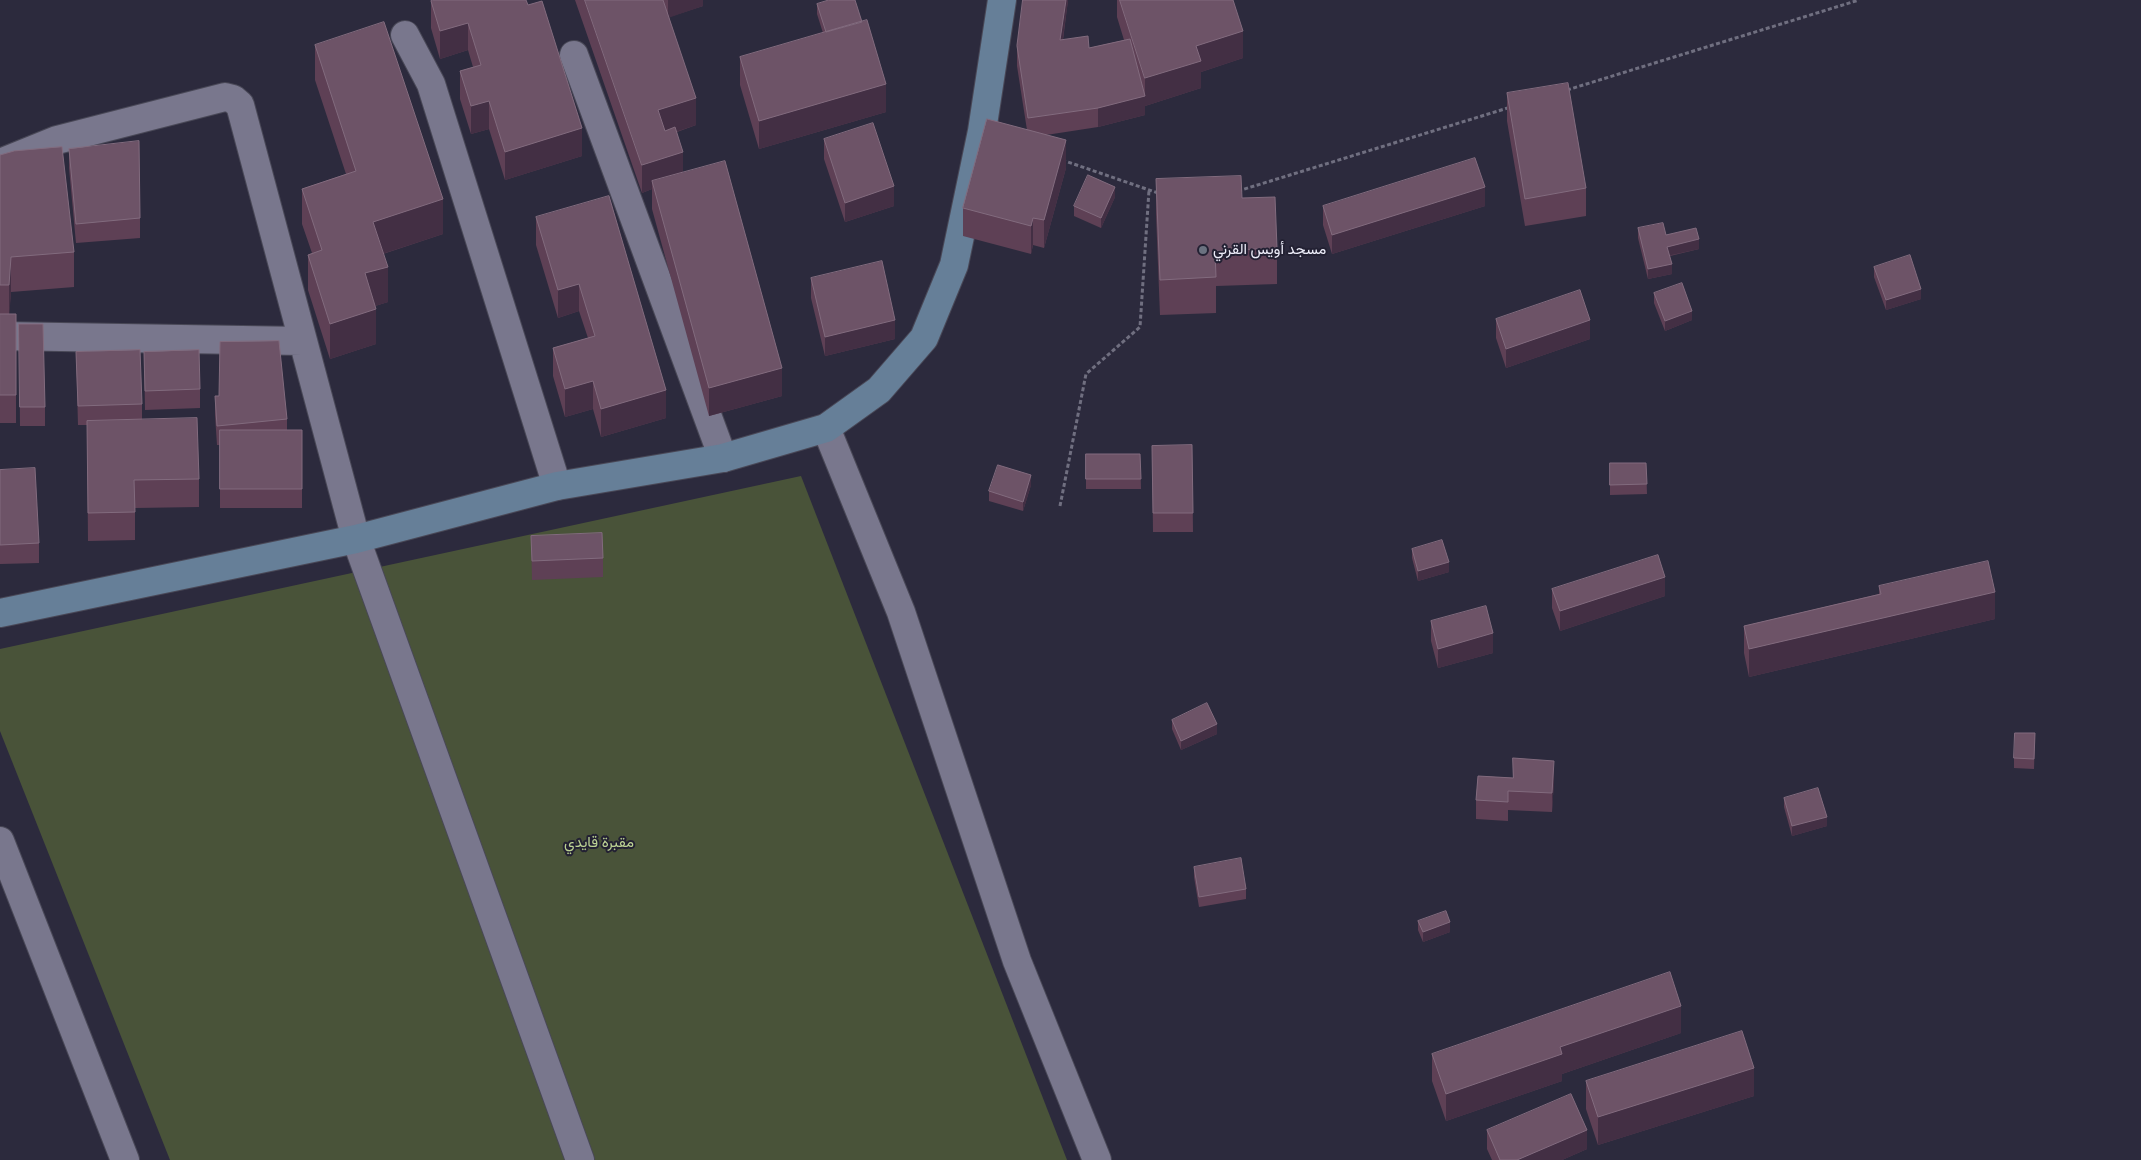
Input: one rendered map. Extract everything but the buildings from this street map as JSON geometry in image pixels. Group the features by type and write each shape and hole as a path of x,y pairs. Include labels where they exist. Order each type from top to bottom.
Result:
{"street":[{"path":"0,613 356,539 557,486 723,458 826,428 879,390 924,338 954,265 982,132 1002,0"},
{"path":"405,35 431,84 557,486"},
{"path":"574,55 723,458"},
{"path":"0,163 57,140 225,98 233,100 240,105 356,539 580,1160"},
{"path":"0,336 302,341"},
{"path":"826,428 901,612 1017,961 1097,1160"},
{"path":"0,841 125,1160"}],"path":[{"path":"1564,91 1859,0"},
{"path":"1230,194 1516,106"},
{"path":"1056,158 1166,196"},
{"path":"1060,506 1086,374 1140,326 1149,190"}],"green space":[{"name":"مقبرة قايدي","path":"801,476 1067,1160 170,1160 0,731 0,649"}],"place":[{"name":"مسجد أويس القرني","path":"1203,250"}]}
